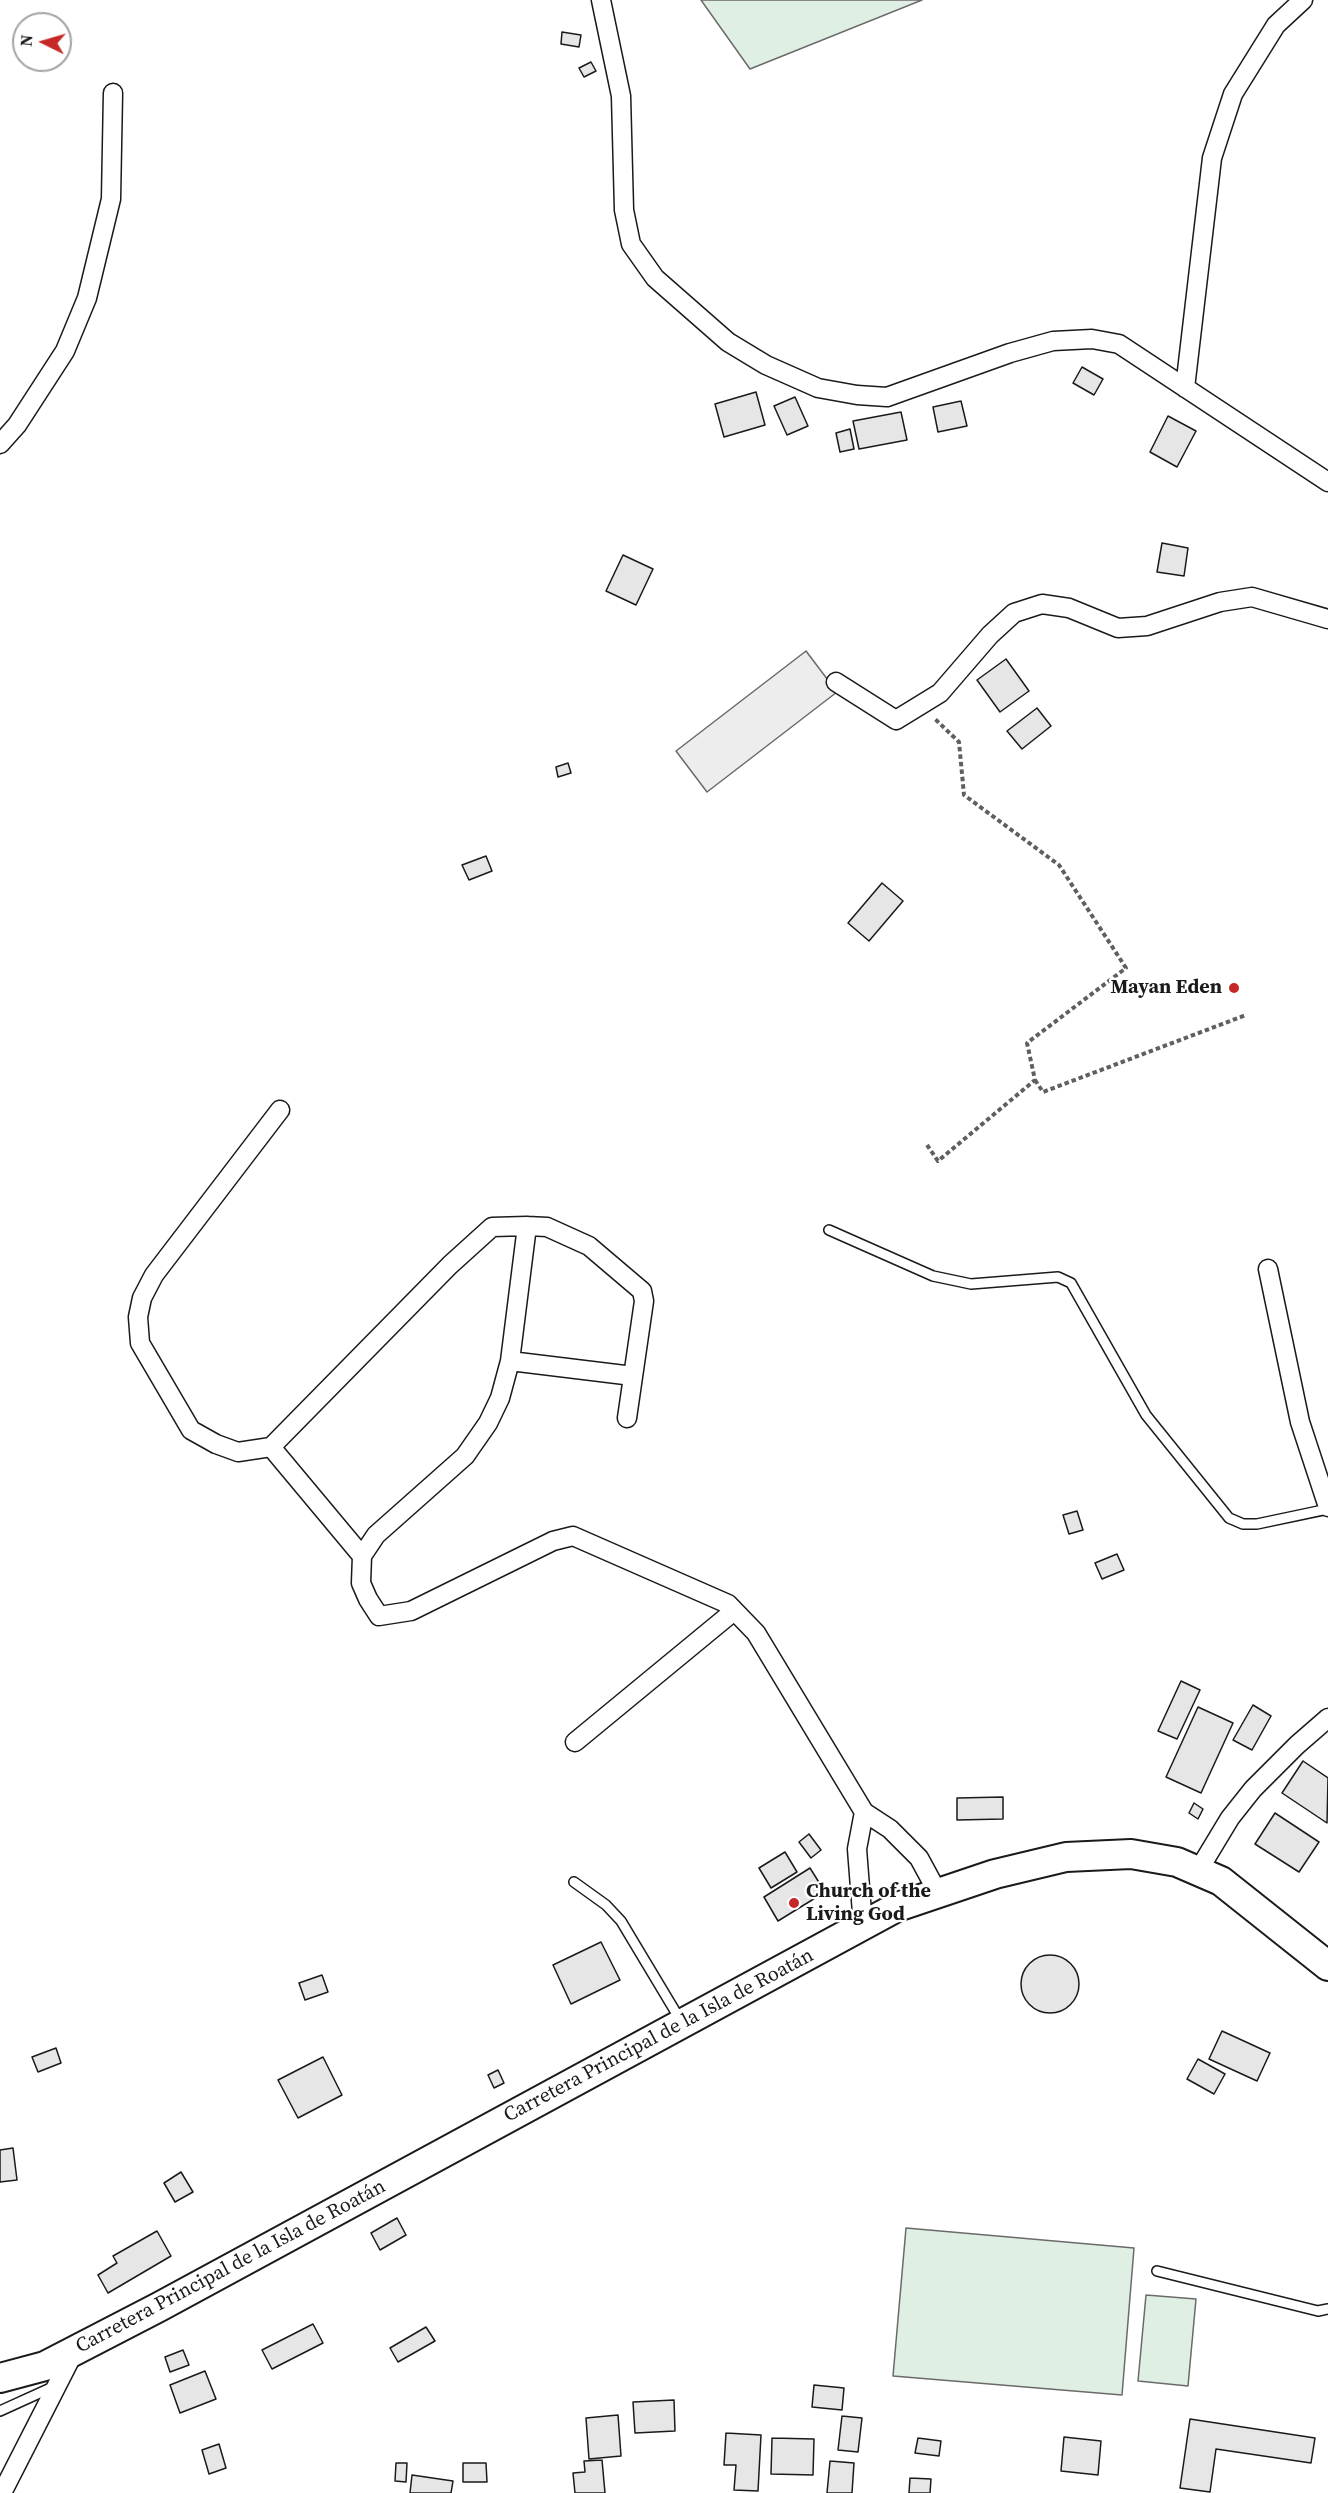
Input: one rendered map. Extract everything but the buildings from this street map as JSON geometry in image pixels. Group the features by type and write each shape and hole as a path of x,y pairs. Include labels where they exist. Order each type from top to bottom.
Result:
{"main road":[{"name":"Carretera Principal de la Isla de Roatán","path":"0,2378 45,2366 159,2307 897,1907 995,1874 1066,1857 1131,1854 1177,1862 1221,1881 1328,1966"}],"street":[{"path":"601,0 621,96 624,210 630,244 655,278 728,342 766,365 818,388 857,395 887,397 1010,353 1053,341 1092,339 1119,344 1328,482"},
{"path":"1185,388 1212,158 1233,94 1276,25 1303,0"},
{"path":"0,444 17,425 65,351 87,298 111,199 113,93"},
{"path":"836,682 896,720 940,693 990,635 1014,613 1042,604 1070,608 1118,628 1147,626 1220,602 1252,597 1328,619"},
{"path":"280,1110 154,1275 142,1298 138,1317 140,1343 191,1430 216,1444 238,1452 271,1447 450,1266 492,1227 527,1226 547,1227 589,1246 642,1291 644,1301 627,1418"},
{"path":"527,1226 510,1360 501,1398 488,1423 465,1456 376,1535 362,1556 361,1583 379,1616 411,1611 553,1541 573,1536 728,1604 756,1633 864,1812 890,1829 919,1858 938,1893"},
{"path":"1268,1269 1300,1422 1328,1508"},
{"path":"510,1360 633,1376"},
{"path":"271,1447 362,1556"},
{"path":"575,1742 734,1611"},
{"path":"1198,1871 1230,1818 1253,1789 1328,1718"},
{"path":"863,1926 857,1849 864,1812"},
{"path":"2,2493 75,2350"}],"lane":[{"path":"829,1230 933,1276 971,1284 1058,1277 1071,1283 1146,1415 1229,1518 1243,1524 1257,1524 1328,1508"},
{"path":"574,1882 606,1905 621,1920 682,2024"},
{"path":"1157,2271 1318,2311 1328,2309"},
{"path":"0,2411 58,2385"}],"path":[{"path":"921,705 960,742 964,795 1059,866 1126,968 1027,1042 1035,1080 1043,1092 1246,1015"},
{"path":"927,1145 938,1161 1035,1080"}],"green space":[{"path":"701,0 922,0 750,69"},
{"path":"906,2228 1134,2248 1122,2395 893,2376"},
{"path":"1146,2295 1196,2299 1188,2386 1138,2381"}],"shaded area":[{"path":"806,651 837,692 707,792 676,751"}],"place":[{"name":"Mayan Eden","path":"1234,988"},
{"name":"Church of the Living God","path":"794,1903"}]}
